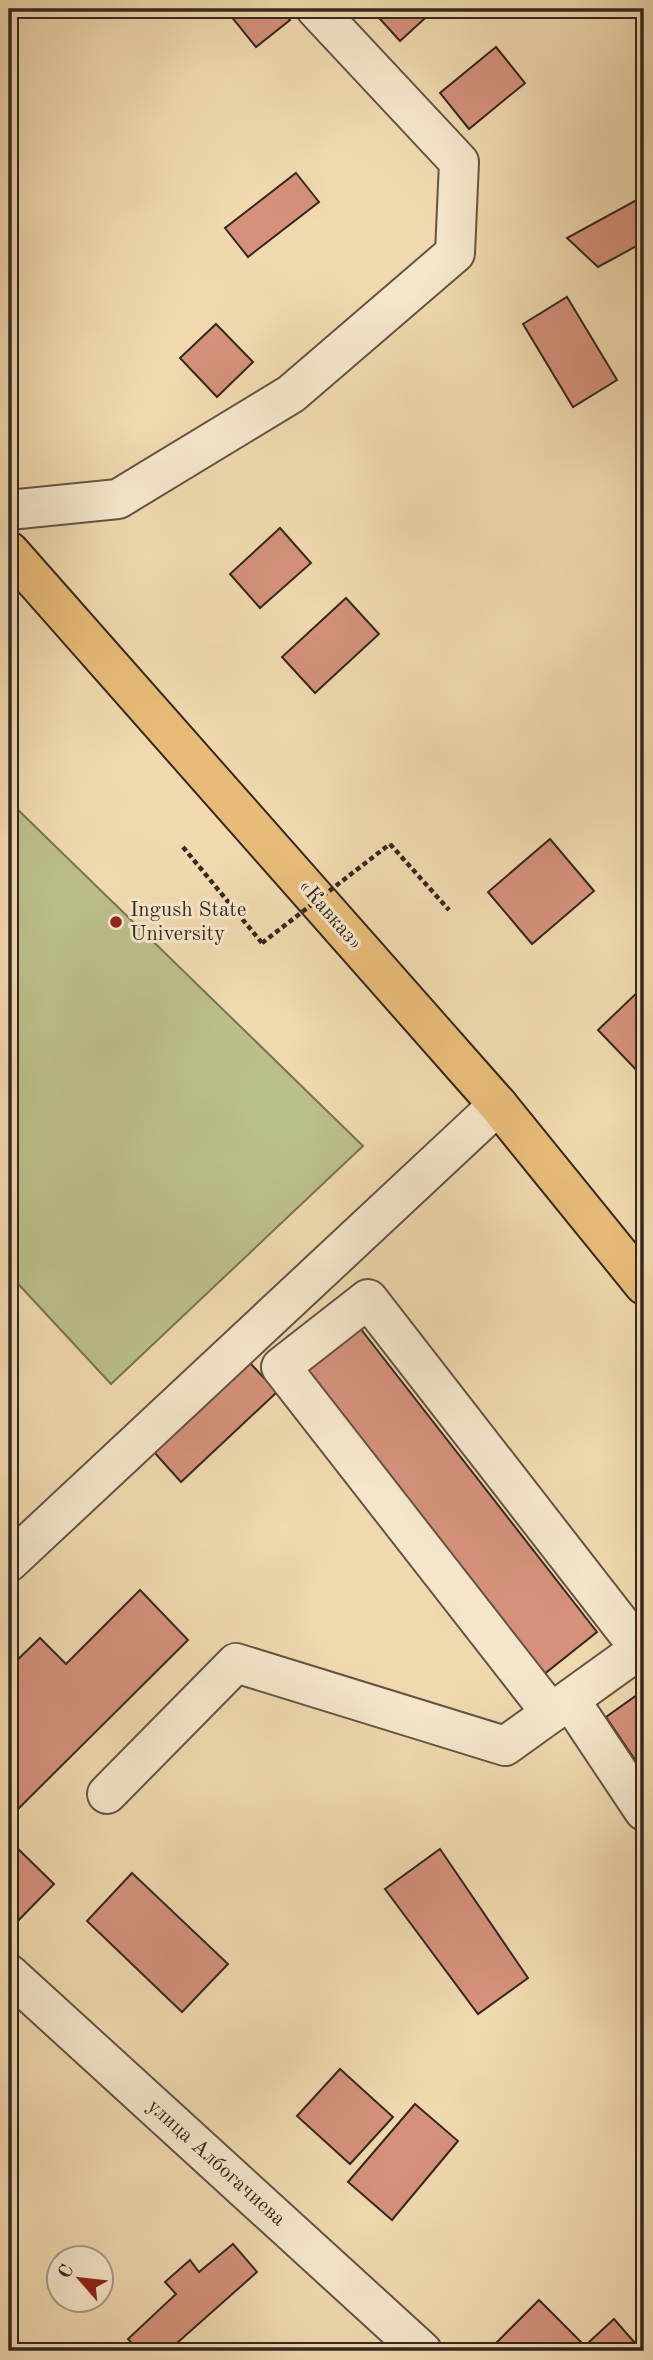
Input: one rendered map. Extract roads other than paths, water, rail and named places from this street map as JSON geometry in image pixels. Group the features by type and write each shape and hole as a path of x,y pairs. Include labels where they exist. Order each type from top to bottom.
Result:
{"highway":[{"name":"«Кавказ»","path":"9,551 498,1105 644,1285"}],"street":[{"path":"9,510 118,499 291,394 455,253 459,162 316,9"},
{"path":"9,1562 498,1105"},
{"path":"107,1794 236,1663 505,1746 560,1706 643,1649 368,1299 281,1367 560,1706 644,1811"},
{"name":"улица Албогачиева","path":"9,1974 422,2351"}],"place":[{"name":"Ingush State University","path":"116,922"}]}
